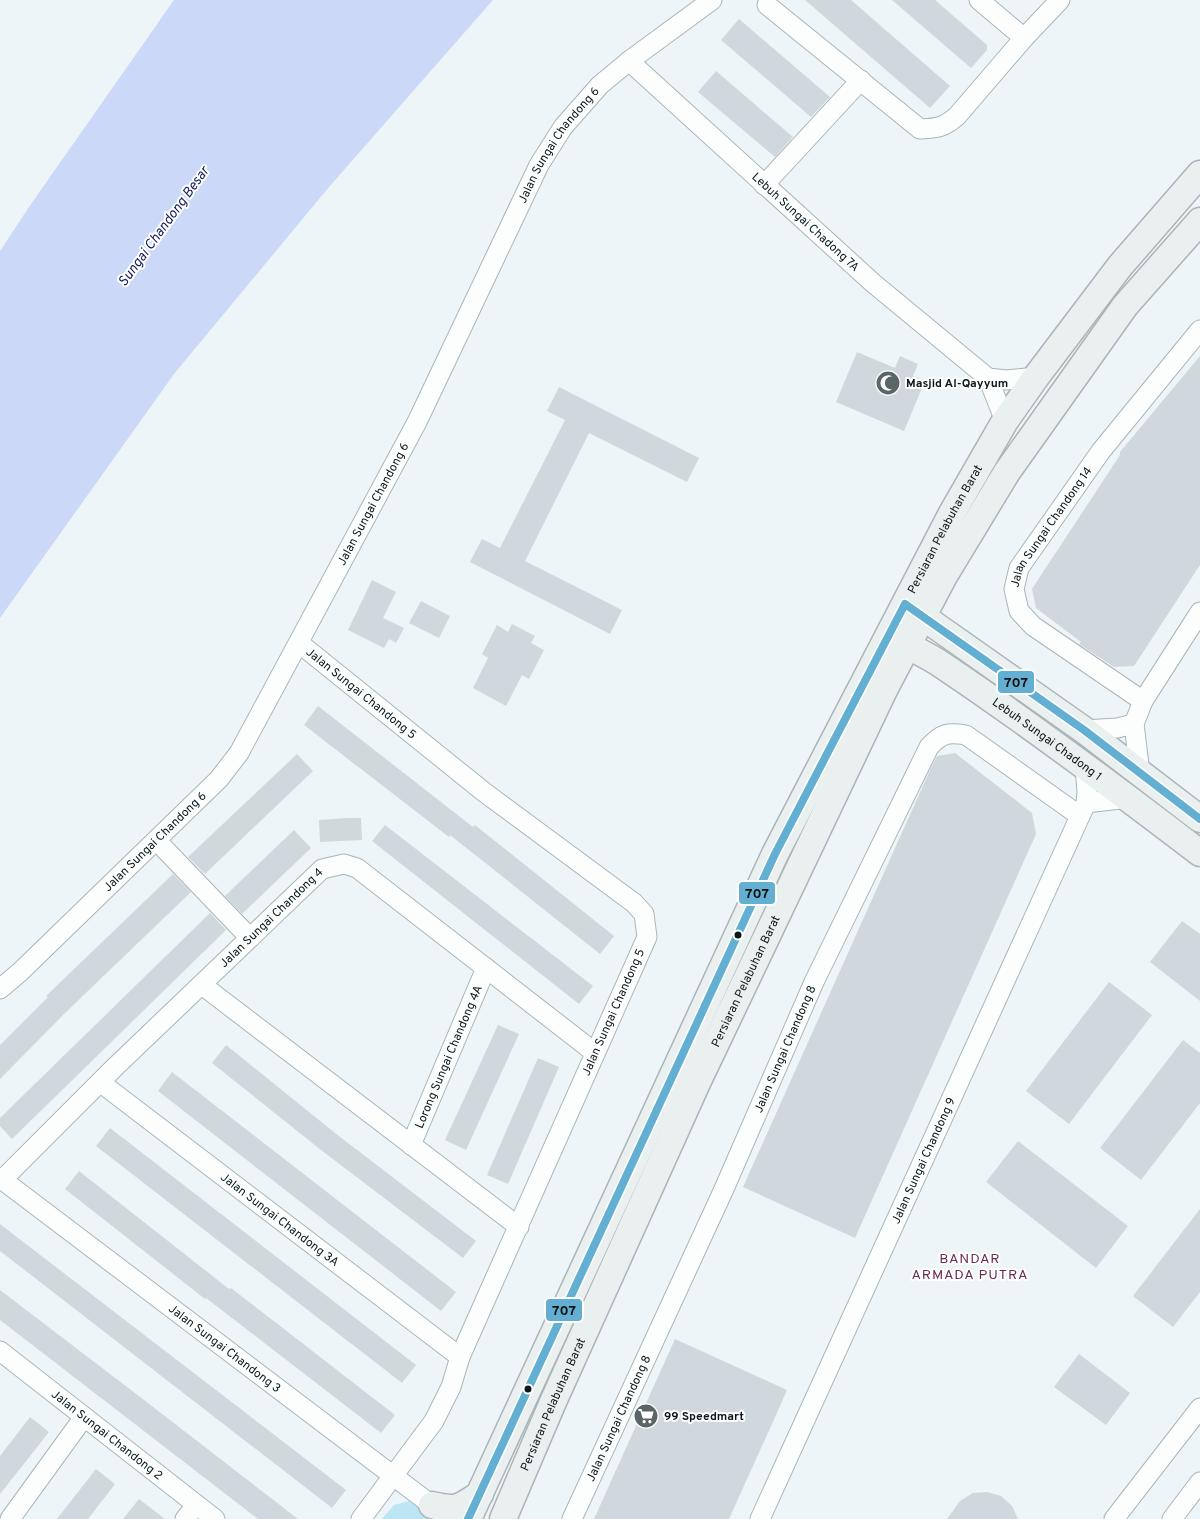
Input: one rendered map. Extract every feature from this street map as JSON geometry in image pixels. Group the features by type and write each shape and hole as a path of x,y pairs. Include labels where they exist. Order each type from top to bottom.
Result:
{"street":[{"name":"Jalan Sungai Chandong 6","path":"0,989 157,841 219,779 239,753 418,422 539,165 563,127 600,85 628,61 712,0"},
{"path":"979,0 1024,38"},
{"path":"767,5 920,129 946,126 1060,0"},
{"name":"Lebuh Sungai Chadong 7A","path":"628,61 873,283 988,378"},
{"path":"764,185 861,80"},
{"name":"Persiaran Pelabuhan Barat","path":"468,1519 775,854 914,610 952,513 1006,421 1036,377 1120,266 1200,174"},
{"name":"Persiaran Pelabuhan Barat","path":"914,610 944,576 1007,472 1125,306 1200,221"},
{"name":"Jalan Sungai Chandong 14","path":"1143,701 1033,626 1019,611 1014,589 1019,568 1101,452 1197,339"},
{"path":"1006,421 988,378 1006,380 1036,377"},
{"path":"944,576 937,593 939,611 948,633"},
{"path":"914,610 1084,730 1200,819"},
{"path":"1140,773 1134,724 1143,701 1200,612"},
{"name":"Persiaran Pelabuhan Barat","path":"503,1519 553,1402 697,1083 884,690 898,640"},
{"name":"Lebuh Sungai Chadong 1","path":"898,640 940,663 1129,798 1200,853"},
{"name":"Jalan Sungai Chandong 5","path":"299,643 484,792 634,903 644,914 647,938 594,1052 519,1227 460,1357 451,1387 434,1421 361,1519"},
{"path":"884,690 903,676 940,663"},
{"path":"1084,730 1117,728 1134,724"},
{"name":"Jalan Sungai Chandong 8","path":"572,1519 724,1189 814,982 929,747 939,736 952,733 966,735 1083,809"},
{"name":"Jalan Sungai Chandong 9","path":"760,1519 1083,809 1087,792 1085,766"},
{"path":"1083,809 1129,798"},
{"path":"157,841 250,938"},
{"name":"Jalan Sungai Chandong 4","path":"1,1179 122,1060 322,869 344,864 357,868 594,1052"},
{"name":"Lorong Sungai Chandong 4A","path":"411,1145 486,968"},
{"path":"202,985 519,1227"},
{"path":"674,1070 684,1070 697,1083"},
{"name":"Jalan Sungai Chandong 3A","path":"101,1082 460,1357"},
{"name":"Jalan Sungai Chandong 3","path":"1,1179 441,1512"},
{"name":"Jalan Sungai Chandong 2","path":"0,1351 84,1418 190,1512 215,1519"},
{"path":"1114,1519 1200,1408"},
{"path":"10,1519 84,1418"},
{"path":"1172,1519 1200,1482"},
{"path":"441,1512 461,1506 480,1494"}],"shaded area":[{"path":"409,1501 434,1519 382,1519 394,1505"}],"water":[{"name":"Sungai Chandong Besar","path":"174,0 493,0 329,187 174,374 0,618 0,251"}],"building":[{"path":"805,0 851,0 950,86 930,108"},
{"path":"892,0 935,0 987,45 987,50 971,68"},
{"path":"739,19 830,97 811,117 721,40"},
{"path":"716,71 793,137 775,157 698,92"},
{"path":"857,352 895,368 900,356 918,364 913,376 925,381 904,431 836,402"},
{"path":"1200,356 1200,565 1134,666 1114,667 1079,644 1081,642 1036,608 1032,589 1120,455 1120,452"},
{"path":"559,387 699,458 687,482 589,433 525,561 622,610 610,634 470,562 482,539 500,548 565,420 547,411"},
{"path":"372,580 396,592 383,618 404,628 396,643 389,639 384,648 348,630"},
{"path":"421,601 450,616 439,638 409,623"},
{"path":"512,624 535,636 531,643 544,650 529,679 522,675 506,706 473,688 488,658 482,654 497,625 508,632"},
{"path":"318,706 473,827 475,825 614,936 600,954 450,835 449,837 304,725"},
{"path":"955,753 1032,813 1036,834 855,1238 743,1187 930,770 937,756"},
{"path":"297,754 313,771 205,874 188,857"},
{"path":"361,818 362,840 320,842 319,820"},
{"path":"385,825 593,986 579,1004 372,841"},
{"path":"294,830 311,848 242,914 225,896"},
{"path":"173,874 191,892 64,1014 0,1079 0,1045 48,997 46,996"},
{"path":"210,913 226,930 12,1139 0,1126 0,1118"},
{"path":"1182,921 1200,934 1200,1001 1150,962"},
{"path":"1109,982 1152,1015 1069,1124 1026,1091"},
{"path":"498,1025 519,1034 466,1150 445,1140"},
{"path":"1183,1040 1200,1053 1200,1103 1141,1180 1100,1148"},
{"path":"226,1045 335,1133 476,1241 463,1258 321,1150 212,1063"},
{"path":"538,1058 559,1067 508,1184 487,1175"},
{"path":"172,1072 456,1292 441,1311 158,1091"},
{"path":"110,1128 416,1365 402,1383 96,1146"},
{"path":"1018,1141 1128,1226 1096,1268 986,1182"},
{"path":"79,1171 229,1289 231,1288 395,1415 381,1433 205,1299 65,1189"},
{"path":"1200,1209 1200,1292 1173,1327 1133,1296"},
{"path":"0,1224 346,1490 332,1508 0,1251"},
{"path":"0,1290 298,1519 258,1519 0,1320"},
{"path":"675,1339 787,1390 781,1404 729,1519 594,1519"},
{"path":"1079,1354 1130,1393 1106,1425 1054,1387"},
{"path":"30,1417 49,1432 0,1494 0,1456"},
{"path":"96,1469 115,1484 88,1519 57,1519"},
{"path":"987,1492 1001,1496 1012,1506 1018,1519 947,1519 960,1501 973,1493"},
{"path":"139,1499 165,1519 123,1519"}],"transit line":[{"name":"707","path":"468,1519 775,854 905,604 1084,730 1200,819"}],"place":[{"name":"Masjid Al-Qayyum","path":"888,383"},
{"name":"99 Speedmart","path":"646,1416"}],"district":[{"name":"BANDAR ARMADA PUTRA","path":"970,1266"}]}
